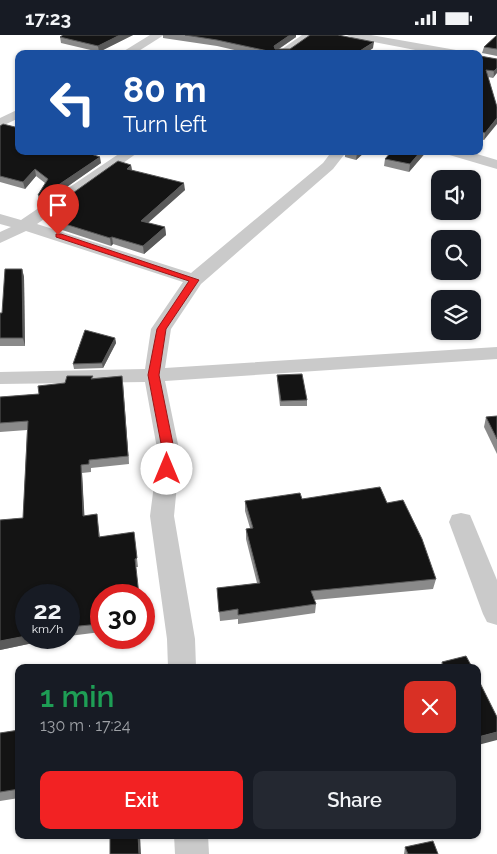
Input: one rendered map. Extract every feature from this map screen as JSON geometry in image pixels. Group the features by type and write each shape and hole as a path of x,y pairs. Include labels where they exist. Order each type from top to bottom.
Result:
{"street":[{"path":"132,50 158,35"},
{"path":"286,50 310,35"},
{"path":"353,35 434,50"},
{"path":"0,123 15,115"},
{"path":"0,238 24,225 127,155"},
{"path":"182,664 181,639 162,517 169,454 154,375 162,329 194,280 328,165 337,155"},
{"path":"464,155 497,165"},
{"path":"0,219 194,280"},
{"path":"0,378 154,375 497,353"},
{"path":"461,522 497,614"},
{"path":"191,839 192,854"}],"building":[{"path":"63,35 120,35 98,46 60,37"},
{"path":"185,35 290,35 274,46 275,49 290,49 310,35 338,35 374,42 361,50 263,50"},
{"path":"497,35 497,49 484,47"},
{"path":"483,57 497,59 497,68 494,71 486,70 497,107 497,118 485,133 483,132"},
{"path":"3,124 15,127 15,155 94,155 100,157 42,196 38,195 48,179 35,169 23,182 0,176 0,126"},
{"path":"388,155 418,155 410,164 385,159"},
{"path":"118,161 131,165 127,169 184,183 141,221 165,227 143,246 52,220 77,203 63,200"},
{"path":"5,269 22,269 23,338 0,338 0,313 2,313"},
{"path":"85,330 115,338 102,363 73,364"},
{"path":"302,374 307,400 281,401 277,375"},
{"path":"67,376 93,376 91,379 122,376 128,456 89,460 89,464 81,465 83,516 97,514 99,537 134,532 138,584 90,584 90,625 80,626 80,584 15,584 15,638 0,641 0,520 23,518 28,421 0,423 0,397 39,394 38,386 65,383"},
{"path":"497,416 497,439 486,417"},
{"path":"380,487 387,503 403,500 422,539 436,579 311,591 316,604 238,615 238,609 219,612 217,588 260,583 246,529 253,528 245,501 300,493 302,499"},
{"path":"466,656 470,664 443,664 442,662"},
{"path":"481,685 497,717 497,732 481,736"},
{"path":"15,731 15,790 0,792 0,733"},
{"path":"110,839 138,839 139,854 110,854"},
{"path":"433,841 438,854 408,854 405,847"}],"route":[{"path":"58,235 194,280 162,329 154,375 169,454 167,469"}]}
